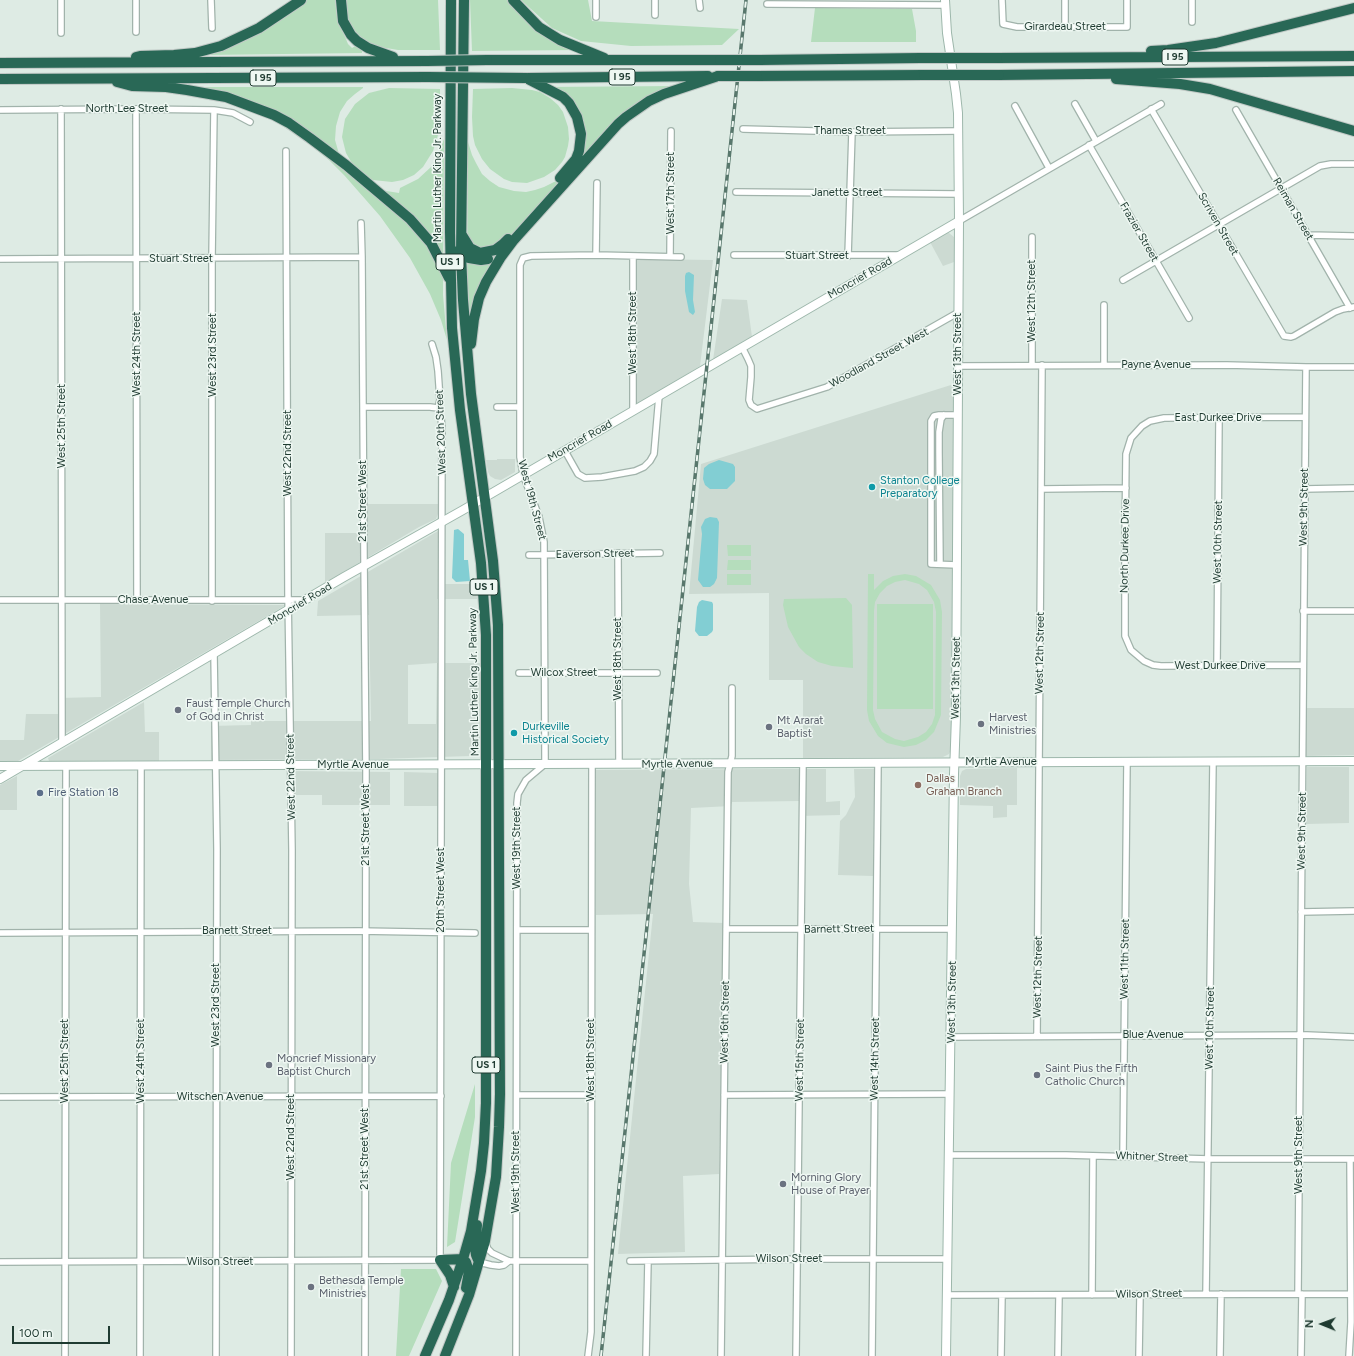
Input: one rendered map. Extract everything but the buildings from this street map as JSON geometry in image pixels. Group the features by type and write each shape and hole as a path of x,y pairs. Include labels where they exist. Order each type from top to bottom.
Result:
{"highway":[{"path":"121,63 140,56 195,53 221,46 259,28 301,0"},
{"path":"341,0 347,30 357,41 374,51 405,60"},
{"path":"444,0 450,49"},
{"name":"Martin Luther King Jr. Parkway","path":"424,1356 454,1287 464,1259 476,1205 481,1172 486,1103 487,665 481,563 455,367 452,328 450,240 451,0"},
{"name":"US 1","path":"445,1356 463,1314 485,1241 496,1177 499,1127 499,765 497,601 471,394 464,323 462,235 464,0"},
{"path":"512,0 539,27 560,40 612,60"},
{"path":"1124,58 1146,51 1168,50 1216,43 1354,8"},
{"name":"I 95","path":"0,63 1354,56"},
{"name":"I 95","path":"0,79 1082,75 1354,71"},
{"path":"1082,75 1126,81 1180,84 1203,88 1354,131"},
{"path":"471,394 471,339 476,308 486,282 500,257 626,116 642,104 656,97 718,76"},
{"path":"100,78 132,86 166,87 226,97 274,115 289,123 346,166 410,219 431,244 451,281"},
{"path":"462,235 466,244 474,251 480,253 495,250 503,244 576,159 579,151 581,134 577,116 563,97 526,78"},
{"path":"450,240 462,254 468,258 481,260 500,257"},
{"path":"479,1262 475,1249 481,1172"},
{"path":"440,1260 464,1259 466,1262 469,1271 463,1314"},
{"path":"440,1260 450,1275 454,1287"}],"main road":[{"name":"West 13th Street","path":"945,2 947,33 956,94 959,194 958,566 946,1356"},
{"name":"Moncrief Road","path":"0,779 289,611 305,600 959,221"},
{"name":"Myrtle Avenue","path":"0,766 1354,761"}],"street":[{"path":"61,0 61,33"},
{"path":"136,0 136,32"},
{"path":"211,0 212,28"},
{"path":"596,0 596,17"},
{"path":"655,0 655,15"},
{"path":"699,0 700,8"},
{"name":"Girardeau Street","path":"1002,0 1002,24 1017,27 1127,27 1127,0"},
{"path":"1065,0 1066,27"},
{"path":"1192,0 1192,22"},
{"path":"767,4 945,2"},
{"path":"1075,104 1096,140"},
{"name":"Moncrief Road","path":"959,221 1096,140 1161,104"},
{"path":"1015,106 1050,168"},
{"name":"North Lee Street","path":"0,110 136,108 214,110 233,113 250,122"},
{"name":"West 24th Street","path":"136,108 137,600"},
{"name":"Scriven Street","path":"1151,109 1281,333 1287,337 1294,336 1335,312 1352,308"},
{"name":"West 25th Street","path":"61,110 63,600 62,742"},
{"name":"West 23rd Street","path":"212,601 212,258 214,110"},
{"name":"Reiman Street","path":"1236,110 1352,308"},
{"name":"Thames Street","path":"743,129 852,132 958,131"},
{"name":"West 17th Street","path":"670,256 671,131"},
{"path":"848,256 852,132"},
{"name":"Frazier Street","path":"1089,145 1189,318"},
{"name":"West 22nd Street","path":"286,151 291,931 291,1356"},
{"path":"1123,280 1325,164 1354,164"},
{"path":"597,183 596,255 680,257"},
{"name":"Janette Street","path":"736,192 959,194"},
{"name":"21st Street West","path":"361,223 366,765 365,1356"},
{"path":"1308,235 1354,236"},
{"name":"West 12th Street","path":"1032,237 1032,365"},
{"name":"West 19th Street","path":"516,1356 516,803 518,794 526,780 545,764 544,542 539,517 523,474 520,457 520,269 523,258 531,256 596,255"},
{"name":"Stuart Street","path":"734,256 899,255"},
{"name":"West 18th Street","path":"633,256 633,411"},
{"name":"Stuart Street","path":"0,259 362,257"},
{"path":"1104,305 1104,365"},
{"name":"Woodland Street West","path":"742,347 751,366 752,377 749,400 751,405 760,408 827,387 958,312"},
{"name":"West 20th Street","path":"432,344 438,371 440,400 438,408 442,428 442,521"},
{"name":"Payne Avenue","path":"958,366 1228,365 1354,367"},
{"name":"West 12th Street","path":"1037,1036 1042,366"},
{"name":"West 9th Street","path":"1301,1356 1299,1158 1306,367"},
{"path":"565,450 578,474 585,478 602,477 635,471 644,467 650,462 654,454 659,396"},
{"path":"497,406 520,407"},
{"path":"363,407 438,408"},
{"path":"958,415 944,414 934,416 931,422 931,564 958,566"},
{"path":"940,564 939,453 940,426 941,419 944,414"},
{"name":"East Durkee Drive","path":"1136,432 1150,421 1158,418 1305,417"},
{"name":"West 10th Street","path":"1217,666 1219,418"},
{"name":"North Durkee Drive","path":"1136,432 1131,438 1126,454 1124,627 1128,644 1131,650 1139,658"},
{"path":"1041,489 1126,488"},
{"path":"1304,489 1354,488"},
{"name":"20th Street West","path":"440,1260 442,521"},
{"name":"Eaverson Street","path":"530,555 660,552"},
{"name":"West 18th Street","path":"618,553 619,764"},
{"name":"Chase Avenue","path":"0,600 305,600"},
{"path":"1303,611 1354,611"},
{"name":"West 23rd Street","path":"214,654 216,766 216,1356"},
{"name":"West Durkee Drive","path":"1139,658 1153,665 1161,666 1303,665"},
{"name":"Wilcox Street","path":"519,673 657,673"},
{"name":"West 16th Street","path":"722,1356 728,772 731,763 732,688"},
{"name":"West 11th Street","path":"1123,1156 1127,762"},
{"name":"West 10th Street","path":"1206,1294 1209,1159 1213,762"},
{"name":"West 15th Street","path":"796,1356 804,763"},
{"name":"West 14th Street","path":"872,1356 878,763"},
{"name":"West 18th Street","path":"588,1356 591,1332 592,764"},
{"name":"West 25th Street","path":"65,1356 66,766"},
{"name":"West 24th Street","path":"140,1356 141,766"},
{"path":"1301,912 1354,911"},
{"name":"Barnett Street","path":"726,929 952,929"},
{"path":"517,930 591,930"},
{"name":"Barnett Street","path":"0,933 441,931 475,933"},
{"name":"Blue Avenue","path":"951,1037 1124,1035 1300,1035 1354,1037"},
{"path":"724,1095 950,1094"},
{"path":"517,1096 591,1095"},
{"name":"Witschen Avenue","path":"0,1098 441,1096"},
{"name":"Whitner Street","path":"949,1155 1066,1155 1209,1159 1352,1159"},
{"path":"1092,1295 1094,1156"},
{"path":"1350,1356 1352,1159"},
{"path":"485,1241 488,1249 492,1253 509,1261 591,1261"},
{"name":"Wilson Street","path":"630,1261 948,1259"},
{"name":"Wilson Street","path":"0,1262 65,1263 440,1260"},
{"path":"479,1262 491,1266 499,1266 504,1265 509,1261"},
{"path":"646,1356 648,1261"},
{"path":"1139,1356 1140,1294"},
{"name":"Wilson Street","path":"947,1295 1059,1296 1140,1294 1350,1294"},
{"path":"1220,1356 1221,1294"},
{"path":"1001,1356 1002,1295"},
{"path":"1058,1356 1059,1296"}],"shaded area":[{"path":"947,233 954,237 954,262 943,266 930,242"},
{"path":"635,259 713,260 700,366 635,407"},
{"path":"722,299 747,300 752,337 713,360"},
{"path":"954,384 953,699 951,750 949,754 943,757 803,758 803,680 769,680 769,593 689,594 701,464"},
{"path":"515,459 515,472 501,480 490,476 486,460"},
{"path":"368,504 438,504 438,514 436,519 419,527 325,583 325,533 367,533"},
{"path":"438,531 438,584 476,584 477,599 437,599 437,663 480,663 480,745 477,752 470,756 378,759 211,760 211,726 251,725 251,721 371,721 369,615 317,616 318,601","holes":["437,663 436,724 408,724 408,665"]},
{"path":"100,604 286,605 18,761 0,761 0,740 24,740 26,714 59,714 59,698 101,697"},
{"path":"144,702 145,732 159,732 159,761 49,761 48,758"},
{"path":"1306,708 1354,708 1354,755 1305,756"},
{"path":"1307,767 1349,767 1349,823 1306,824"},
{"path":"1017,768 1017,805 1007,805 1007,817 993,818 993,806 960,805 960,776 962,771 966,769"},
{"path":"826,769 826,802 840,801 840,815 799,816 799,801 732,802 731,806 691,808 689,884 693,922 724,923 719,1174 683,1176 685,1252 618,1254 653,914 596,915 596,770"},
{"path":"854,769 874,769 873,876 838,875 840,821 846,815 855,797"},
{"path":"287,771 390,772 390,805 322,805 322,795 288,795"},
{"path":"404,772 438,773 438,806 404,806"},
{"path":"17,776 17,810 0,810 0,785"}],"green space":[{"path":"307,0 335,0 337,17 348,44 352,48 357,45 362,50 362,53 205,55 287,15"},
{"path":"345,0 438,0 440,50 398,50 374,46 354,31 348,20"},
{"path":"470,0 509,0 546,37 554,42 578,50 472,51"},
{"path":"521,0 588,0 592,21 739,29 722,45 631,46 581,41 552,28"},
{"path":"815,8 912,9 916,31 916,42 811,42"},
{"path":"678,86 646,98 514,234 470,319 467,273 468,142 472,155 482,174 490,181 499,187 514,191 526,192 535,190 556,181 569,167 577,141 571,110 544,87"},
{"path":"193,87 363,87 347,101 340,112 336,126 335,140 339,154 348,173 363,184 374,189 399,193 400,188 418,179 431,167 437,157 444,139 443,295 447,340 441,320 430,294 410,258 380,216 329,160 300,137 268,117"},
{"path":"389,88 440,89 440,123 433,151 423,167 414,175 403,180 392,182 373,180 353,165 346,153 342,137 345,119 355,104 369,93"},
{"path":"512,88 540,92 550,98 563,112 568,127 568,146 562,162 555,170 544,177 527,183 512,182 504,179 490,169 482,159 475,145 473,136 473,89"},
{"path":"727,545 751,545 751,556 728,556"},
{"path":"728,560 751,560 751,570 727,570"},
{"path":"727,574 751,574 751,585 727,585"},
{"path":"868,574 874,574 874,590 883,581 893,576 905,574 916,576 931,585 940,600 942,612 941,715 934,732 926,740 916,745 904,747 887,743 878,736 869,721 867,710","holes":["905,580 919,584 927,590 934,602 936,612 935,715 932,724 926,732 918,737 904,741 895,739 882,732 875,719 873,710 874,611 875,602 880,593 887,586 895,582"]},
{"path":"846,598 852,605 853,668 832,666 818,662 806,654 799,647 788,627 783,605 784,599"},
{"path":"877,604 933,604 933,709 877,709"},
{"path":"475,1084 475,1117 455,1242 447,1247 451,1163"},
{"path":"401,1269 436,1269 442,1281 409,1356 396,1356"}],"water":[{"path":"689,272 694,275 693,300 695,312 693,315 689,312 685,291 685,276 686,273"},
{"path":"719,460 733,464 735,467 735,481 727,489 710,489 705,485 703,479 704,468"},
{"path":"710,517 717,518 719,522 717,578 714,584 710,587 703,587 698,580 702,534 701,527 705,519"},
{"path":"458,529 464,534 464,560 468,560 470,581 456,582 452,578 454,530"},
{"path":"702,600 712,602 713,604 713,630 707,636 699,636 695,631 697,607 699,602"}],"railway":[{"path":"601,1356 746,0"}],"place":[{"name":"Stanton College Preparatory","path":"872,487"},
{"name":"Faust Temple Church of God in Christ","path":"178,710"},
{"name":"Harvest Ministries","path":"981,724"},
{"name":"Mt Ararat Baptist","path":"769,727"},
{"name":"Durkeville Historical Society","path":"514,733"},
{"name":"Dallas Graham Branch","path":"918,785"},
{"name":"Fire Station 18","path":"40,793"},
{"name":"Moncrief Missionary Baptist Church","path":"269,1065"},
{"name":"Saint Pius the Fifth Catholic Church","path":"1037,1075"},
{"name":"Morning Glory House of Prayer","path":"783,1184"},
{"name":"Bethesda Temple Ministries","path":"311,1287"}]}
